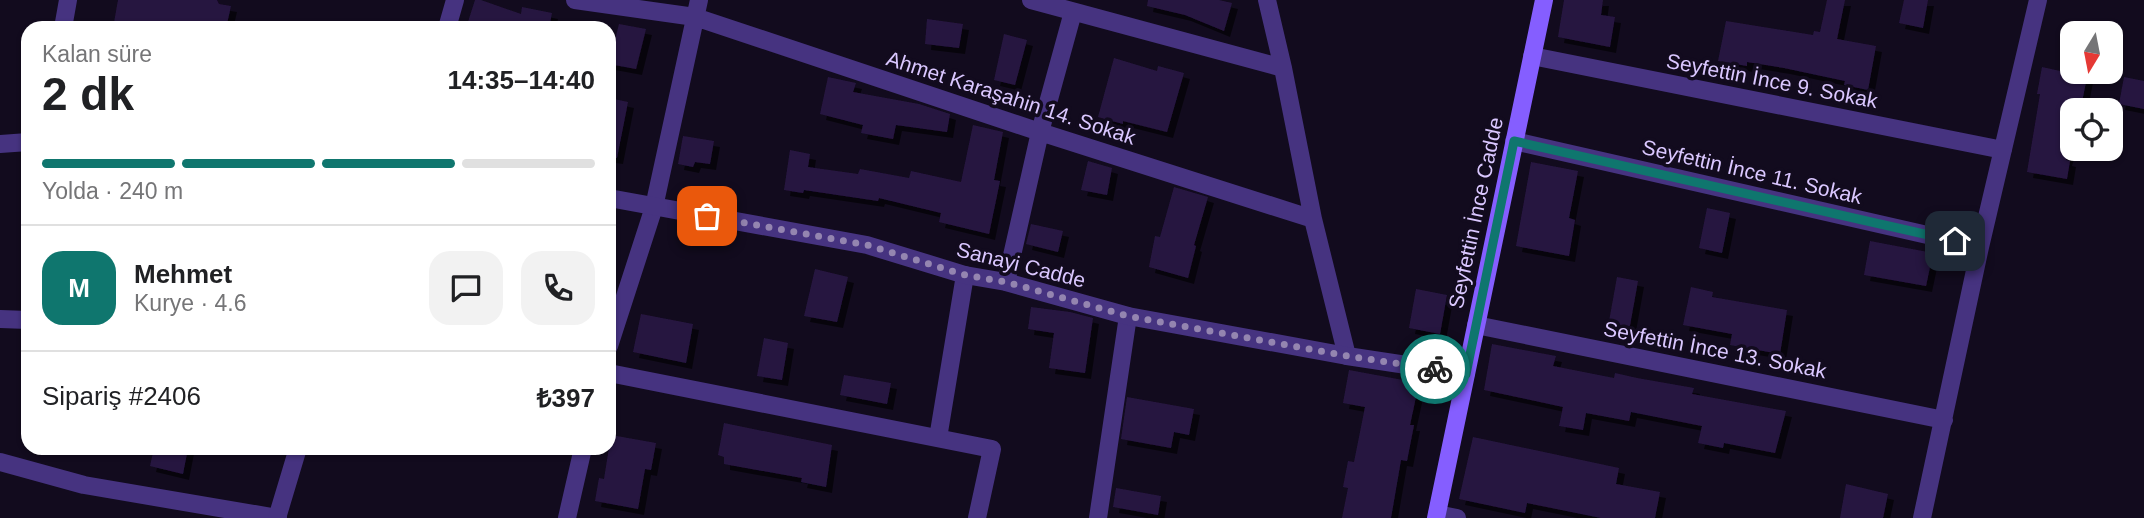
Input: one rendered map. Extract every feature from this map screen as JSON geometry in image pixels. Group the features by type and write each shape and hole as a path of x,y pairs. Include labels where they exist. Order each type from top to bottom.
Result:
{"main road":[{"name":"Seyfettin İnce Cadde","path":"1436,516 1544,0"}],"street":[{"path":"64,21 68,0"},
{"path":"449,21 455,0"},
{"name":"Ahmet Karaşahin 14. Sokak","path":"575,0 697,9 1040,132 1313,219"},
{"path":"1031,0 1283,68"},
{"path":"1267,0 1313,219 1347,356"},
{"path":"1922,518 1980,247 2038,0"},
{"path":"616,324 654,207 697,9"},
{"path":"1006,282 1040,132 1073,12"},
{"name":"Seyfettin İnce 9. Sokak","path":"1532,56 2003,150"},
{"name":"Seyfettin İnce 11. Sokak","path":"1514,141 1980,247"},
{"path":"0,144 21,142"},
{"name":"Sanayi Cadde","path":"616,199 867,245 965,275 1006,282 1128,316 1347,356 1466,374"},
{"path":"938,438 965,275"},
{"path":"1098,518 1128,316"},
{"path":"0,319 21,320"},
{"name":"Seyfettin İnce 13. Sokak","path":"1476,325 1944,420"},
{"path":"616,374 992,449 977,518"},
{"path":"0,462 84,485 277,518 296,455"},
{"path":"568,518 582,455"},
{"path":"1436,516 1457,518"}],"building":[{"path":"118,0 217,0 219,4 231,6 228,21 114,21"},
{"path":"475,0 521,14 522,7 552,13 550,21 468,21"},
{"path":"1148,0 1219,0 1232,3 1224,31 1185,15 1147,6"},
{"path":"1564,0 1603,0 1601,15 1615,17 1610,47 1558,37"},
{"path":"1827,0 1845,0 1837,39 1876,46 1868,90 1844,85 1845,81 1784,68 1718,61 1726,21 1813,35 1814,31 1820,32"},
{"path":"1904,0 1928,0 1923,28 1899,23"},
{"path":"927,19 963,24 959,48 925,44"},
{"path":"619,24 646,29 636,69 616,65 616,36"},
{"path":"1004,34 1027,40 1015,85 994,80"},
{"path":"1114,58 1157,71 1158,66 1184,73 1167,132 1098,117"},
{"path":"2042,67 2060,71 2060,84 2086,84 2083,98 2060,98 2060,161 2070,161 2067,179 2027,172 2040,94 2037,94"},
{"path":"828,77 856,83 853,92 919,104 950,114 947,132 896,125 893,139 861,133 863,125 820,114"},
{"path":"2124,77 2144,81 2144,109 2123,105 2123,98 2120,98"},
{"path":"616,99 628,102 616,158"},
{"path":"973,125 1003,132 994,180 1000,181 989,234 939,222 941,213 879,198 878,201 804,190 803,193 784,190 790,150 810,154 808,167 858,174 860,169 909,178 911,171 961,182"},
{"path":"683,136 714,141 710,164 695,162 693,167 678,164"},
{"path":"1088,161 1112,168 1107,195 1081,190"},
{"path":"1531,162 1578,171 1569,218 1575,220 1569,256 1516,246"},
{"path":"1174,187 1208,197 1188,278 1149,267 1155,236 1160,237"},
{"path":"1707,208 1730,213 1722,253 1699,248"},
{"path":"1031,224 1063,231 1058,252 1026,244"},
{"path":"1870,241 1933,253 1926,286 1864,275"},
{"path":"815,269 848,277 837,322 804,316"},
{"path":"1617,277 1638,281 1629,331 1608,327"},
{"path":"1691,287 1713,292 1712,297 1787,310 1780,354 1730,345 1732,334 1683,325"},
{"path":"1416,289 1447,295 1440,334 1409,328"},
{"path":"1031,307 1093,318 1085,373 1049,368 1054,333 1028,329"},
{"path":"641,314 693,324 686,363 633,352"},
{"path":"764,338 788,343 782,380 757,376"},
{"path":"1492,344 1556,356 1553,366 1614,378 1615,373 1694,388 1692,394 1786,411 1775,453 1724,443 1723,448 1698,443 1702,426 1631,412 1629,421 1586,413 1583,430 1559,426 1563,407 1484,390"},
{"path":"1349,370 1419,383 1410,425 1414,425 1407,461 1401,460 1391,518 1342,518 1348,488 1343,487 1348,461 1354,462 1365,407 1343,403"},
{"path":"844,375 891,383 887,404 840,395"},
{"path":"1127,397 1194,409 1189,435 1174,432 1171,448 1121,439"},
{"path":"724,423 832,445 826,487 801,482 802,478 724,464 724,457 718,455"},
{"path":"616,436 656,443 651,470 645,469 638,509 595,501 599,478 604,479 608,455 616,455"},
{"path":"1473,437 1619,468 1616,484 1660,492 1655,518 1601,518 1527,503 1525,513 1459,499"},
{"path":"152,455 187,455 183,474 150,466"},
{"path":"1846,484 1888,494 1883,518 1840,518"},
{"path":"1116,488 1161,496 1158,515 1113,507"}],"way so far":[{"path":"707,216 867,245 965,275 1006,282 1128,316 1347,356 1435,369"}],"route":[{"path":"1435,369 1466,374 1514,141 1955,241"}]}
